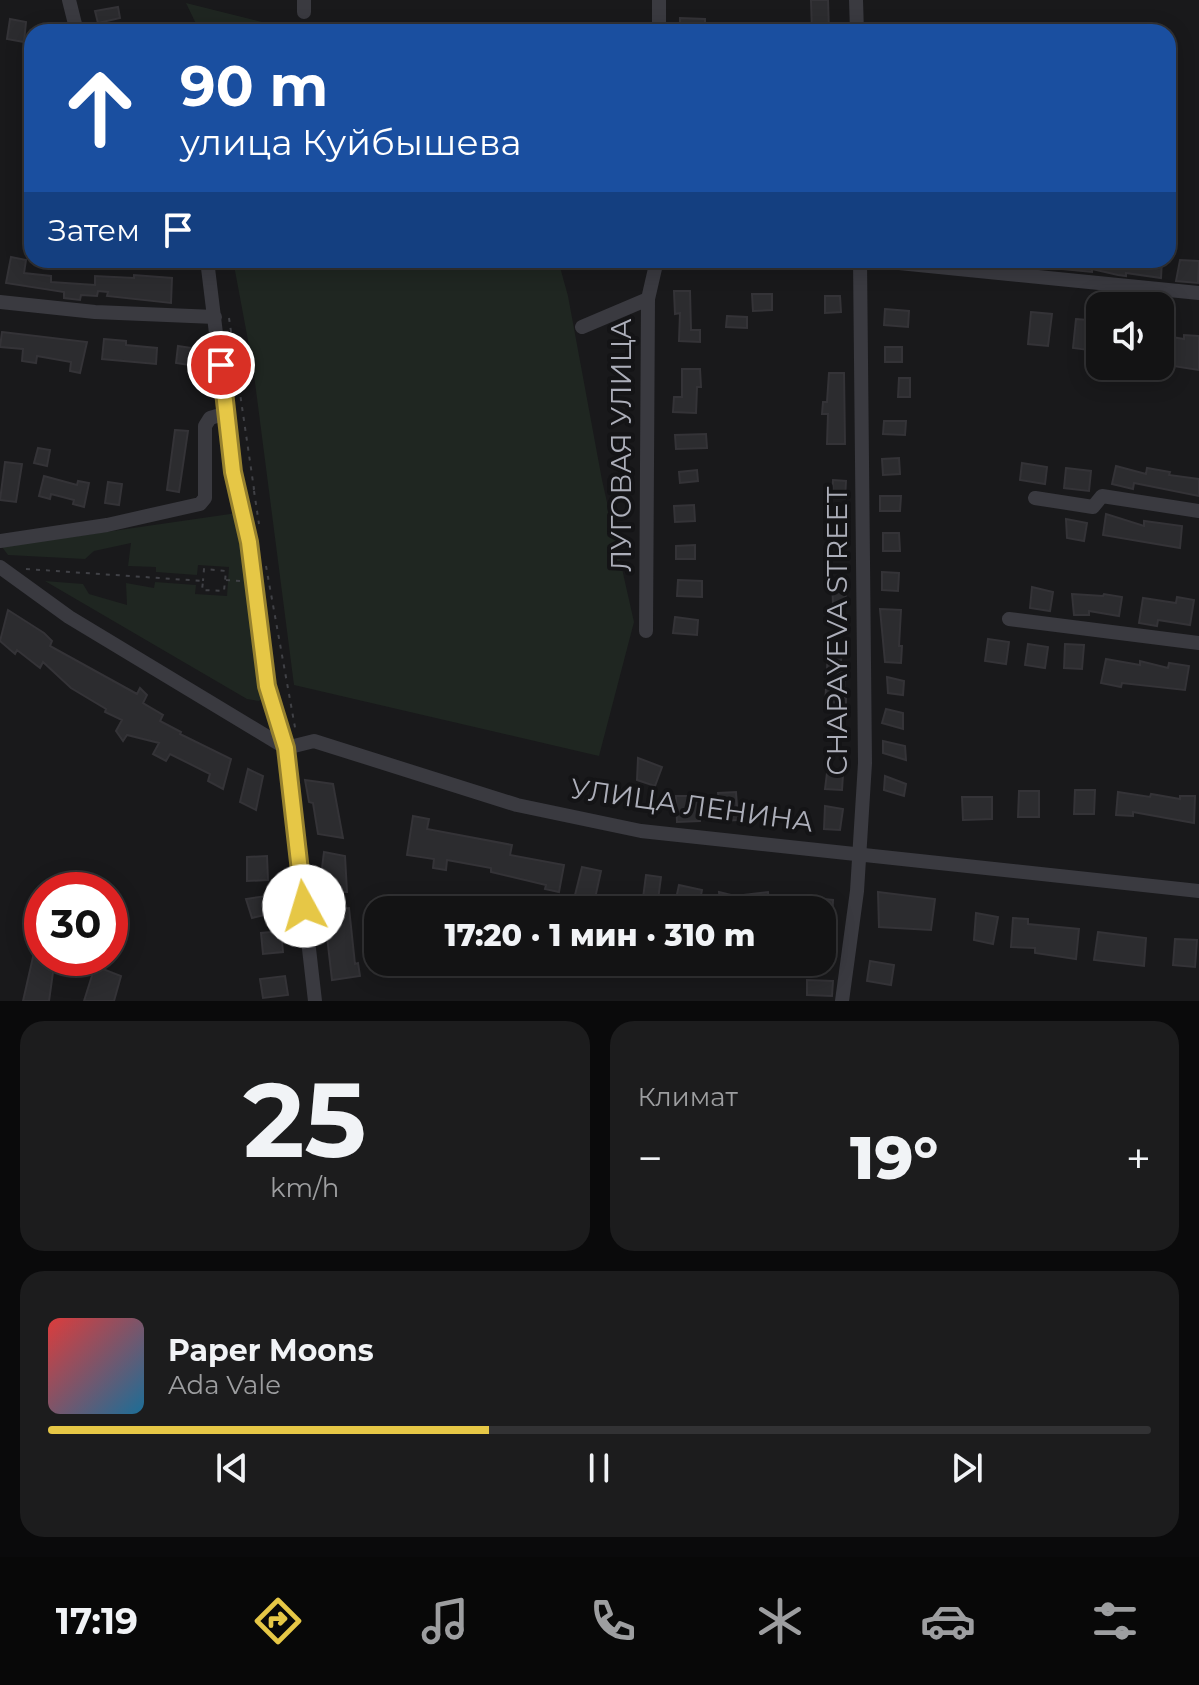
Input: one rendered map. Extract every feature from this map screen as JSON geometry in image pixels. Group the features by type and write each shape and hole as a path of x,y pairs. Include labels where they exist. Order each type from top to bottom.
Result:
{"street":[{"path":"67,0 74,24"},
{"path":"659,0 659,24"},
{"path":"856,0 857,24"},
{"path":"208,268 233,472 249,542 267,686 292,746 315,1001"},
{"name":"ЛУГОВАЯ УЛИЦА","path":"646,631 648,299 655,268"},
{"name":"CHAPAYEVA STREET","path":"842,1001 857,891 865,763 860,268"},
{"path":"949,268 1199,293"},
{"path":"582,327 648,299"},
{"path":"0,302 95,312 215,317"},
{"path":"0,541 107,525 200,504 205,498 205,426 210,418 227,413"},
{"path":"1035,498 1093,507 1102,496 1199,511"},
{"name":"УЛИЦА ЛЕНИНА","path":"1,567 69,617 292,746 314,741 517,805 641,831 1199,891"},
{"path":"1009,619 1199,643"}],"path":[{"path":"254,489 261,536"},
{"path":"266,566 292,746"},
{"path":"1,567 203,581"},
{"path":"204,569 226,571 224,591 202,590 203,581 204,569"},
{"path":"225,580 254,581"}],"shaded area":[{"path":"186,3 270,24 196,24"},
{"path":"234,268 560,268 634,622 599,756 294,685 253,367"},
{"path":"237,513 264,696 259,701 247,699 45,581 83,584 89,594 127,605 126,583 154,588 155,582 196,585 195,594 227,596 229,567 198,565 197,575 156,572 156,567 128,566 131,543 94,551 85,559 8,555 2,547"}],"building":[{"path":"811,0 828,0 829,24 812,24"},
{"path":"118,7 120,18 98,23 95,11"},
{"path":"680,18 705,19 705,24 680,24"},
{"path":"10,19 26,22 24,42 7,39"},
{"path":"11,257 24,260 24,273 51,276 51,282 95,285 95,276 172,278 171,303 107,296 108,292 98,291 97,296 81,295 80,300 64,298 64,292 6,283"},
{"path":"1180,260 1199,261 1198,283 1176,281"},
{"path":"1051,268 1162,268 1161,278 1126,273 1126,276 1118,275 1092,269 1092,272"},
{"path":"674,291 690,291 691,330 700,330 700,342 679,341 680,313 675,314"},
{"path":"752,294 772,294 772,310 753,311"},
{"path":"825,296 840,296 841,312 825,313"},
{"path":"885,309 909,311 908,327 884,325"},
{"path":"1031,312 1052,314 1048,346 1028,344"},
{"path":"727,316 747,317 747,328 726,327"},
{"path":"1076,319 1086,320 1086,350 1073,348"},
{"path":"2,332 87,342 80,373 70,371 71,362 37,356 36,363 22,361 23,349 0,347"},
{"path":"1199,336 1199,370 1174,366 1174,337"},
{"path":"104,339 157,348 156,364 102,359"},
{"path":"178,346 192,348 190,365 176,363"},
{"path":"885,347 902,347 902,362 885,362"},
{"path":"682,369 700,369 701,387 697,387 696,413 673,412 674,397 682,397"},
{"path":"829,373 844,373 845,444 827,444 828,414 822,414 823,402 827,402"},
{"path":"899,378 910,378 910,397 898,397"},
{"path":"884,421 906,421 905,435 883,434"},
{"path":"175,430 188,431 179,492 167,490"},
{"path":"706,434 707,448 676,449 675,435"},
{"path":"38,448 50,450 47,466 34,463"},
{"path":"899,458 900,474 883,475 882,459"},
{"path":"5,462 22,464 16,502 0,500"},
{"path":"1022,463 1047,467 1045,484 1020,480"},
{"path":"1116,466 1146,474 1147,468 1199,479 1199,496 1134,483 1133,489 1112,484"},
{"path":"1066,468 1091,471 1089,491 1064,488"},
{"path":"697,470 698,481 680,483 679,472"},
{"path":"44,476 77,485 78,481 89,483 84,507 73,504 74,500 51,494 50,499 39,496"},
{"path":"833,480 846,481 845,499 832,499"},
{"path":"108,482 122,484 119,505 105,503"},
{"path":"880,496 901,496 900,511 880,511"},
{"path":"694,505 695,521 675,522 674,506"},
{"path":"1106,514 1144,526 1144,521 1182,526 1180,548 1103,535"},
{"path":"1066,519 1087,523 1084,541 1067,538"},
{"path":"829,527 845,528 845,543 828,542"},
{"path":"883,533 899,533 900,551 883,551"},
{"path":"695,545 695,559 676,559 676,546"},
{"path":"882,572 899,573 898,591 882,590"},
{"path":"678,580 702,581 702,597 677,596"},
{"path":"845,581 846,603 833,603 832,582"},
{"path":"1032,587 1053,592 1050,611 1030,608"},
{"path":"1072,594 1122,597 1119,616 1089,611 1089,615 1074,615"},
{"path":"1177,597 1194,600 1190,625 1158,620 1157,626 1139,623 1143,598 1176,603"},
{"path":"880,609 901,610 901,663 885,662"},
{"path":"8,610 44,633 52,641 50,646 137,694 140,688 147,695 143,703 163,715 160,721 231,759 223,789 208,781 210,774 170,754 166,761 153,754 159,743 127,735 123,741 116,731 122,720 71,688 43,662 40,668 17,650 15,654 0,641"},
{"path":"675,617 698,620 697,635 673,633"},
{"path":"988,639 1009,642 1006,664 985,661"},
{"path":"1028,644 1048,647 1045,668 1025,665"},
{"path":"1065,644 1084,645 1082,669 1064,668"},
{"path":"828,652 842,653 840,667 845,668 845,687 841,696 846,698 846,707 825,706"},
{"path":"1106,659 1140,665 1140,661 1168,668 1169,663 1189,666 1185,690 1101,683"},
{"path":"887,677 904,681 903,695 888,693"},
{"path":"886,709 903,713 903,729 882,723"},
{"path":"883,741 905,746 906,760 883,753"},
{"path":"638,758 662,767 655,786 637,780"},
{"path":"248,769 263,776 256,810 240,802"},
{"path":"827,773 843,774 842,790 825,789"},
{"path":"885,776 906,784 904,796 884,790"},
{"path":"305,780 333,784 343,838 318,834"},
{"path":"1075,790 1095,790 1094,814 1074,814"},
{"path":"1019,791 1039,791 1039,817 1018,817"},
{"path":"736,792 738,820 720,821 718,793"},
{"path":"1118,792 1180,799 1180,796 1195,796 1194,823 1133,812 1133,816 1116,815"},
{"path":"676,796 700,796 700,821 677,822"},
{"path":"962,797 992,797 992,819 963,820"},
{"path":"825,806 843,809 840,830 824,829"},
{"path":"413,816 429,819 427,829 512,845 510,855 564,865 559,892 545,889 546,885 491,872 491,868 447,860 446,870 433,868 434,859 407,855"},
{"path":"324,852 345,856 347,892 319,892"},
{"path":"267,856 268,880 247,881 247,857"},
{"path":"582,867 601,871 596,896 575,896"},
{"path":"646,875 661,877 659,896 643,896"},
{"path":"679,885 702,890 701,896 677,896"},
{"path":"768,892 768,896 735,896"},
{"path":"878,892 935,899 931,930 879,927"},
{"path":"273,895 277,912 252,918 246,899"},
{"path":"349,908 355,964 358,963 360,976 332,980 324,910"},
{"path":"976,913 998,917 993,944 974,940"},
{"path":"1013,918 1028,919 1028,924 1079,929 1076,959 1035,953 1035,948 1011,947"},
{"path":"281,931 283,952 263,954 261,933"},
{"path":"1098,932 1146,938 1144,966 1094,960"},
{"path":"1175,939 1197,940 1195,967 1173,965"},
{"path":"870,961 894,965 891,985 867,981"},
{"path":"29,976 52,976 49,1001 23,1001"},
{"path":"92,976 121,976 114,1001 84,1001"},
{"path":"285,976 288,995 263,998 260,979"},
{"path":"807,980 833,981 832,996 807,995"}],"route":[{"path":"221,365 233,472 249,542 267,686 286,748 304,906"}]}
